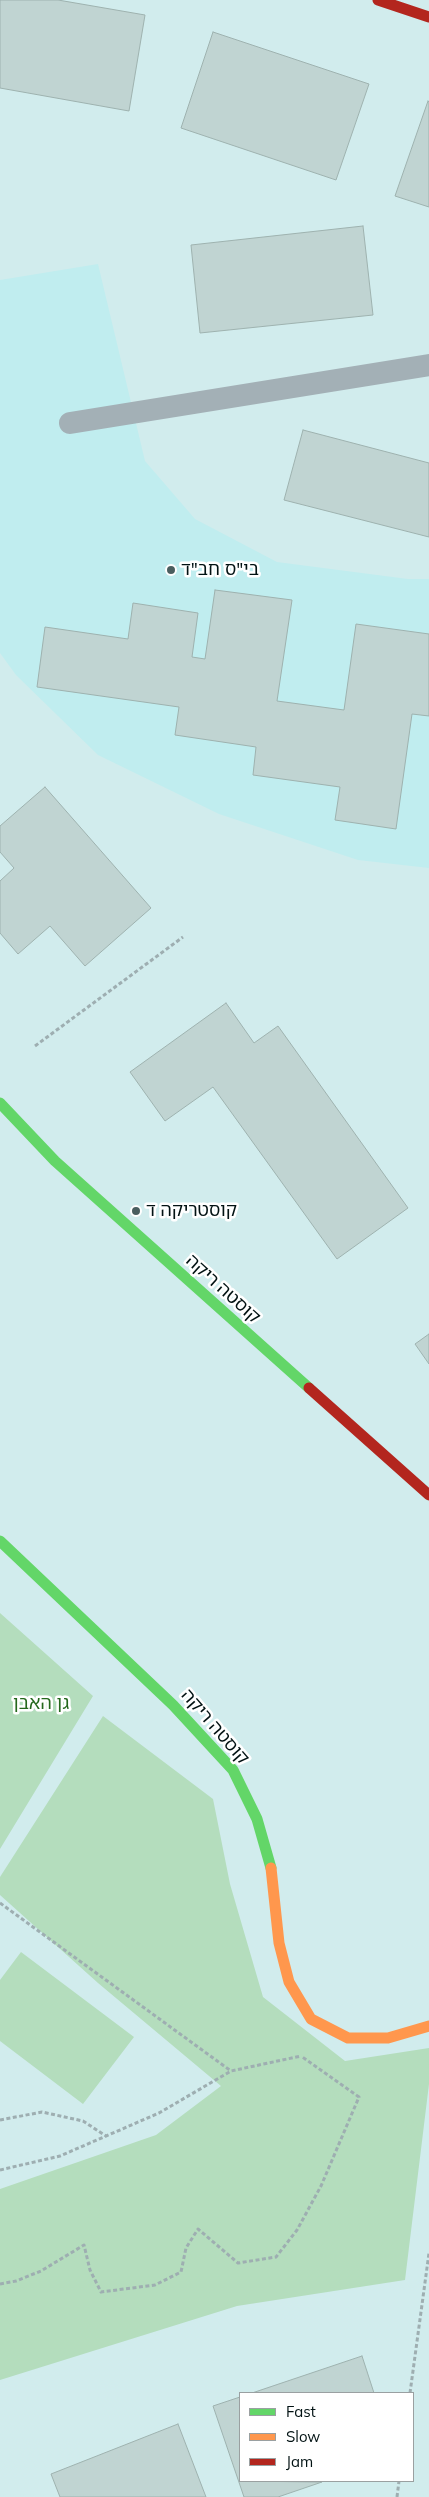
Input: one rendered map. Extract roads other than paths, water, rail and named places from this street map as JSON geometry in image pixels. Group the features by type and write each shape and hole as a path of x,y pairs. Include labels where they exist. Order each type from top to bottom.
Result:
{"street":[{"path":"378,0 429,18"},
{"name":"קוסטה ריקה","path":"0,1103 55,1161 429,1495"},
{"name":"קוסטה ריקה","path":"0,1541 173,1705 233,1770 257,1819 272,1873 279,1943 289,1982 311,2019 348,2038 388,2038 429,2026"}],"lane":[{"path":"70,424 429,365"}],"place":[{"name":"בי\"ס חב\"ד","path":"171,570"},
{"name":"קוסטריקה ד","path":"136,1211"}],"park label":[{"name":"גן האבן","path":"41,1704"}]}
